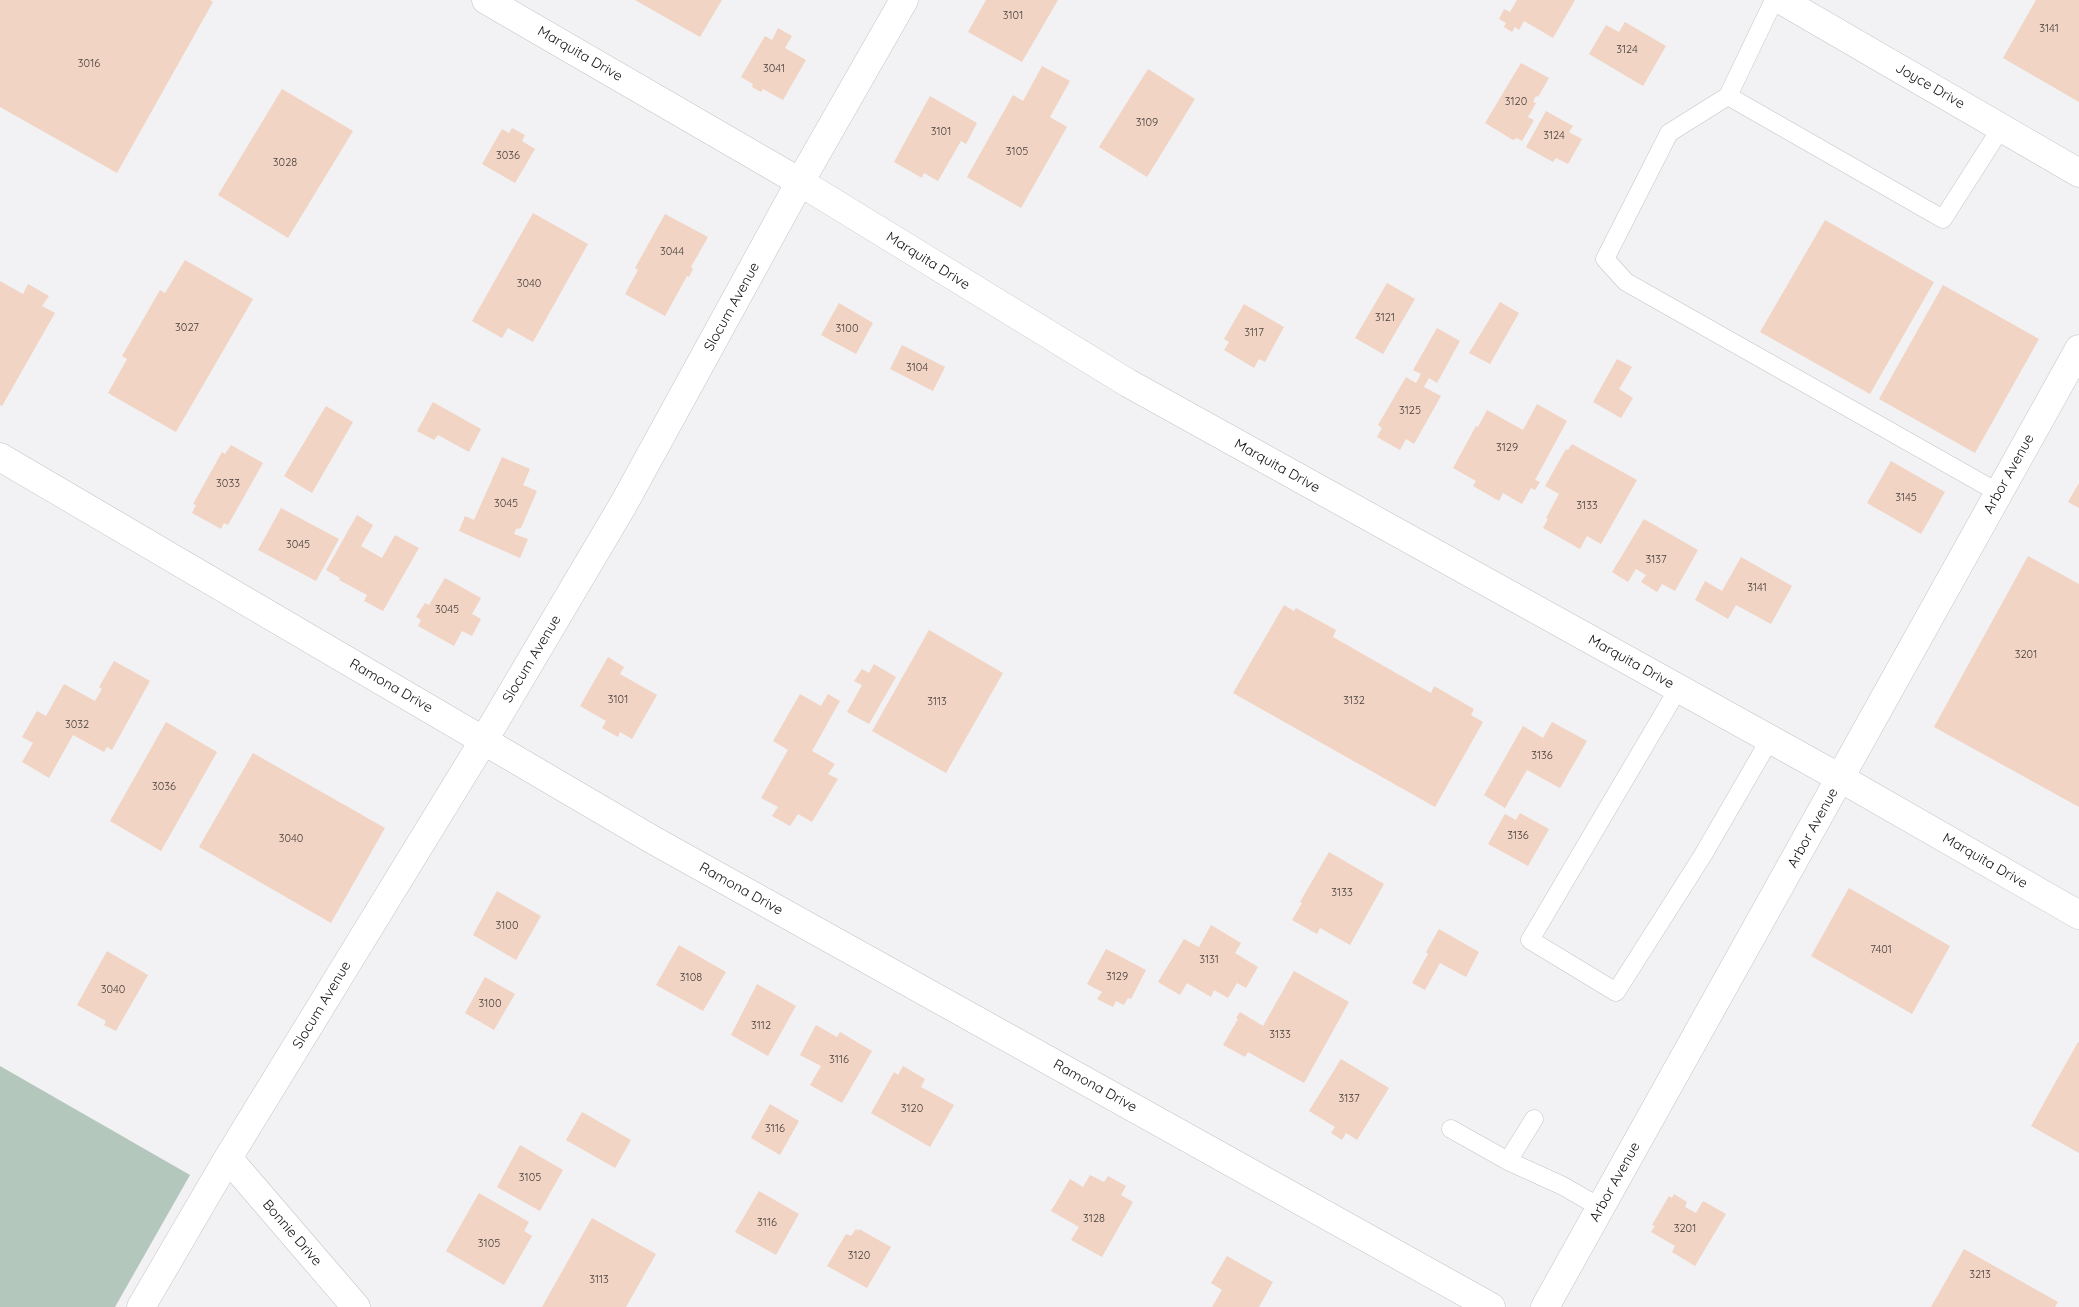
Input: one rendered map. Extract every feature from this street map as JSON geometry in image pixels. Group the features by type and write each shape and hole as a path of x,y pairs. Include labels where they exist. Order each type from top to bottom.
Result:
{"street":[{"name":"Marquita Drive","path":"486,0 800,182 1128,384 1840,778 2079,915"},
{"name":"Slocum Avenue","path":"141,1307 228,1158 484,740 623,505 800,182 904,0"},
{"name":"Joyce Drive","path":"1781,0 2079,173"},
{"name":"Arbor Avenue","path":"1545,1307 2079,349"},
{"name":"Ramona Drive","path":"0,456 653,840 1491,1307"},
{"name":"Bonnie Drive","path":"228,1158 356,1307"}],"lane":[{"path":"1774,0 1728,96 1669,133 1605,259 1626,282 1999,493"},
{"path":"1728,96 1944,219 2001,128"},
{"path":"1678,688 1530,940 1616,992 1703,854 1770,739"},
{"path":"1508,1162 1534,1119"},
{"path":"1451,1129 1508,1162 1563,1186 1601,1208"}],"green space":[{"path":"0,1066 190,1175 115,1307 0,1307"}],"building":[{"path":"0,0 210,0 213,2 117,173 0,107"},
{"path":"635,0 722,0 700,37"},
{"path":"986,0 1058,0 1022,62 968,32"},
{"path":"1517,0 1575,0 1553,38 1524,21 1519,30 1515,27 1512,32 1504,27 1506,23 1499,19 1504,9 1510,12"},
{"path":"2036,0 2079,0 2079,102 2003,58"},
{"path":"1625,22 1666,46 1643,86 1589,54 1606,25 1619,32"},
{"path":"778,28 792,36 785,48 806,60 783,100 763,89 761,92 752,87 753,84 741,77 765,36 772,40"},
{"path":"1521,63 1549,78 1533,102 1536,103 1528,117 1534,120 1522,141 1517,138 1513,140 1485,123"},
{"path":"1042,66 1070,81 1050,117 1067,127 1021,208 967,177 1013,95 1023,101"},
{"path":"1148,69 1195,99 1147,177 1099,147"},
{"path":"282,89 353,131 288,238 218,195"},
{"path":"930,96 977,123 966,144 961,141 938,181 924,173 922,178 894,162"},
{"path":"1546,111 1573,126 1569,132 1582,139 1568,164 1556,158 1553,162 1526,147"},
{"path":"512,128 525,135 522,141 535,149 515,183 482,164 502,129 509,133"},
{"path":"533,213 588,244 533,342 508,328 502,338 472,321"},
{"path":"665,214 708,237 691,267 693,269 689,277 687,276 665,316 625,294 638,270 635,268"},
{"path":"1825,220 1934,282 1870,394 1760,332"},
{"path":"185,260 253,299 176,432 108,393 127,359 122,356 160,290 165,293"},
{"path":"0,281 23,294 28,284 49,296 42,306 55,313 2,406 0,405"},
{"path":"1387,283 1415,299 1383,354 1355,338"},
{"path":"1943,285 2039,339 1975,453 1879,399"},
{"path":"1500,302 1519,313 1490,364 1469,353"},
{"path":"839,303 873,323 856,354 821,335"},
{"path":"1244,304 1284,327 1265,362 1259,359 1254,368 1224,350 1229,342 1224,339"},
{"path":"1437,328 1460,341 1437,383 1429,378 1424,387 1441,396 1414,444 1406,439 1400,450 1377,437 1382,428 1378,425 1406,377 1416,383 1421,374 1413,370"},
{"path":"902,345 945,367 933,391 890,369"},
{"path":"1617,359 1632,367 1619,389 1633,398 1621,418 1593,402"},
{"path":"433,402 481,429 469,452 438,435 434,440 417,431"},
{"path":"1537,404 1567,421 1535,480 1540,482 1535,490 1531,488 1522,504 1503,493 1499,501 1473,486 1476,481 1453,468 1487,410 1523,430"},
{"path":"326,406 353,422 312,493 284,476"},
{"path":"1572,444 1637,480 1601,544 1587,536 1580,549 1543,528 1548,519 1546,518 1559,494 1545,486 1566,449 1568,450"},
{"path":"231,445 263,463 228,525 224,523 221,529 192,513 196,505 193,504 222,452 225,454"},
{"path":"502,457 530,469 523,485 537,491 521,528 516,529 514,534 528,539 520,558 459,531 465,516 474,520"},
{"path":"1891,461 1945,492 1921,534 1867,503"},
{"path":"2079,483 2079,508 2068,502"},
{"path":"281,508 339,539 316,581 258,550"},
{"path":"357,515 373,525 361,546 382,558 395,535 419,548 383,611 364,601 367,595 339,580 340,578 326,570"},
{"path":"1644,519 1698,550 1675,591 1662,584 1657,592 1641,582 1646,575 1636,569 1628,582 1612,572"},
{"path":"2028,556 2079,584 2079,807 1934,727"},
{"path":"1741,557 1792,586 1771,624 1736,605 1728,619 1695,600 1705,581 1722,591"},
{"path":"445,578 481,598 472,614 481,619 472,636 462,631 454,646 418,626 421,620 416,617 425,603 429,605"},
{"path":"1284,605 1294,611 1296,608 1336,630 1333,637 1431,693 1434,686 1474,709 1471,715 1483,722 1435,807 1233,693"},
{"path":"929,630 1003,673 946,773 872,731"},
{"path":"608,657 624,667 620,674 657,695 632,739 620,732 618,737 602,728 606,721 580,706"},
{"path":"114,661 150,681 112,750 107,747 104,752 73,735 49,778 22,762 33,743 22,737 37,711 46,716 64,684 95,701 102,689 99,687"},
{"path":"874,664 896,677 869,724 847,712 862,685 854,681 862,669 869,673"},
{"path":"800,694 821,706 828,694 840,701 812,751 835,764 828,774 838,779 812,822 798,814 790,826 772,816 778,807 761,798 788,750 773,741"},
{"path":"166,722 217,752 161,851 110,821"},
{"path":"1552,722 1587,741 1560,788 1527,770 1505,808 1484,795 1523,726 1543,738"},
{"path":"253,753 385,828 331,923 199,847"},
{"path":"1520,813 1549,829 1528,866 1488,844 1505,814 1516,820"},
{"path":"1329,852 1384,884 1350,945 1320,928 1317,934 1292,920 1302,903 1300,902"},
{"path":"1849,888 1950,946 1912,1014 1811,956"},
{"path":"497,891 541,916 516,960 473,935"},
{"path":"1211,925 1241,943 1235,953 1258,967 1246,988 1237,983 1228,998 1214,990 1211,997 1187,983 1180,995 1158,982 1184,939 1199,947"},
{"path":"1439,929 1479,952 1466,977 1440,963 1425,990 1412,983"},
{"path":"679,945 726,972 703,1011 656,985"},
{"path":"1106,949 1146,970 1131,999 1128,998 1124,1005 1116,1001 1113,1007 1097,999 1102,992 1087,984"},
{"path":"107,951 148,975 116,1031 104,1025 106,1021 77,1005"},
{"path":"1294,971 1349,1002 1304,1083 1248,1052 1245,1057 1223,1045 1240,1012 1263,1026"},
{"path":"485,977 515,994 494,1030 465,1013"},
{"path":"757,984 796,1006 768,1056 731,1035"},
{"path":"816,1025 837,1037 840,1032 872,1051 842,1103 810,1085 821,1066 800,1055"},
{"path":"2079,1043 2079,1153 2031,1126"},
{"path":"1341,1059 1389,1088 1357,1140 1346,1133 1342,1140 1331,1133 1335,1127 1309,1111"},
{"path":"903,1066 925,1079 921,1087 954,1105 930,1147 871,1113 894,1072 898,1075"},
{"path":"770,1104 799,1121 780,1155 751,1138"},
{"path":"582,1112 631,1140 615,1168 566,1140"},
{"path":"520,1145 563,1170 540,1211 497,1187"},
{"path":"1090,1175 1104,1182 1108,1176 1126,1186 1121,1195 1133,1202 1102,1257 1071,1240 1079,1227 1051,1211 1070,1179 1083,1187"},
{"path":"759,1191 799,1214 776,1255 735,1232"},
{"path":"479,1193 529,1222 524,1231 532,1236 504,1285 446,1251"},
{"path":"1674,1194 1687,1202 1685,1207 1696,1213 1703,1201 1726,1214 1695,1266 1672,1252 1675,1246 1651,1232 1655,1226 1652,1225 1669,1196 1672,1198"},
{"path":"592,1218 656,1254 626,1307 542,1307"},
{"path":"856,1229 891,1247 867,1288 827,1266 846,1234 851,1236"},
{"path":"1964,1249 2058,1302 2055,1307 1931,1307"},
{"path":"1227,1256 1273,1282 1259,1307 1212,1307 1222,1290 1211,1283"}]}
